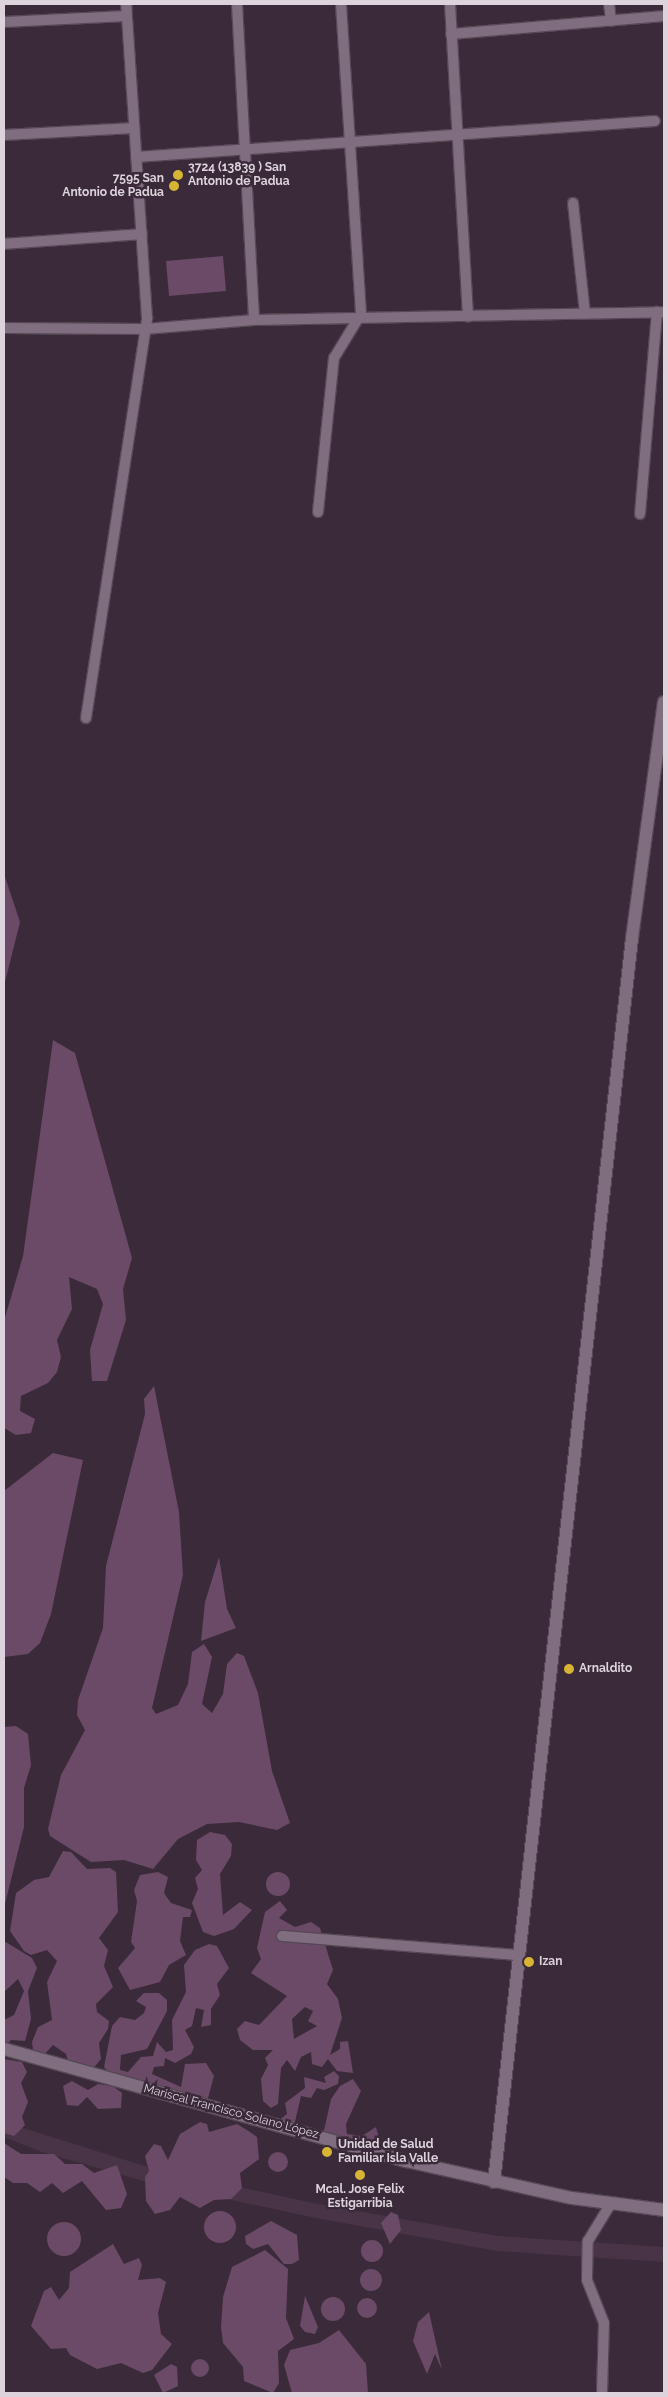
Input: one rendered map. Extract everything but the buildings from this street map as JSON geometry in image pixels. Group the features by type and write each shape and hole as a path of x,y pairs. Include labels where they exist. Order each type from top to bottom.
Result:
{"street":[{"path":"86,718 145,329 142,234 126,4"},
{"path":"237,4 248,149 254,320"},
{"path":"318,512 334,358 360,317 341,4"},
{"path":"450,4 468,316"},
{"path":"609,4 611,21"},
{"path":"4,22 126,16"},
{"path":"451,34 664,16"},
{"path":"136,157 655,120"},
{"path":"4,134 134,128"},
{"path":"573,204 585,313"},
{"path":"4,244 142,234"},
{"path":"4,328 145,329 254,320 661,312 640,514"},
{"path":"494,2182 632,938 664,702"},
{"path":"282,1936 518,1955"},
{"name":"Mariscal Francisco Solano López","path":"4,2049 494,2182 610,2205 664,2210"},
{"path":"602,2393 604,2323 587,2280 588,2241 610,2205"}],"shaded area":[{"path":"223,256 226,291 169,296 166,261"},
{"path":"4,874 20,922 4,986"},
{"path":"53,1040 75,1053 132,1258 123,1289 126,1320 107,1381 92,1381 90,1350 103,1304 97,1289 69,1277 72,1309 57,1340 61,1357 57,1372 48,1383 21,1396 20,1411 35,1419 31,1433 16,1435 4,1428 4,1321 23,1256"},
{"path":"154,1386 179,1512 183,1575 152,1708 156,1714 178,1705 188,1684 192,1652 204,1644 212,1657 202,1704 212,1713 223,1694 227,1664 237,1653 244,1656 258,1693 272,1771 290,1823 277,1830 239,1822 207,1824 178,1839 153,1869 124,1860 91,1862 50,1836 48,1829 61,1775 85,1730 77,1715 78,1700 103,1628 106,1566 145,1414 144,1399"},
{"path":"53,1453 83,1460 51,1614 40,1643 28,1654 4,1657 4,1491"},
{"path":"219,1557 227,1609 236,1628 201,1641 205,1602"},
{"path":"16,1726 28,1734 31,1765 24,1788 24,1827 4,1908 4,1727"},
{"path":"210,1832 225,1835 232,1844 231,1856 220,1874 223,1915 240,1902 252,1910 234,1929 214,1936 203,1932 192,1903 198,1889 195,1878 202,1870 196,1860 197,1840"},
{"path":"63,1851 71,1852 87,1869 110,1868 116,1872 118,1912 99,1938 108,1950 104,1966 113,1987 96,2004 97,2012 109,2021 108,2029 99,2043 101,2059 92,2070 69,2064 66,2054 53,2045 42,2057 34,2057 32,2042 38,2027 52,2020 47,1982 57,1961 47,1950 31,1955 24,1951 10,1931 16,1893 34,1880 49,1877"},
{"path":"158,1872 168,1877 164,1893 171,1903 192,1910 190,1917 183,1917 180,1941 186,1955 169,1965 160,1982 130,1990 118,1968 135,1948 131,1942 137,1901 134,1890 140,1875"},
{"path":"278,1872 286,1876 290,1884 286,1892 278,1896 270,1892 266,1884 270,1876"},
{"path":"280,1901 287,1910 279,1918 295,1927 311,1922 320,1928 333,1970 327,1984 338,1999 342,2018 330,2055 340,2049 340,2042 348,2041 353,2073 337,2071 328,2059 322,2067 312,2064 311,2052 301,2057 295,2071 287,2060 281,2068 278,2104 271,2108 263,2101 261,2079 268,2065 265,2058 273,2050 253,2050 240,2040 237,2029 245,2021 259,2025 287,1996 251,1973 261,1959 257,1948 265,1912","holes":["305,2007 313,2011 308,2021 317,2026 294,2039 292,2019"]},
{"path":"4,1941 32,1958 37,1968 28,1991 31,2019 25,2041 11,2040 4,2048 4,2020 14,2015 24,1991 18,1979 4,1992"},
{"path":"209,1944 217,1946 229,1968 217,1984 220,1995 211,2009 211,2025 201,2027 204,2010 196,2008 192,2026 185,2030 194,2047 191,2054 175,2063 165,2058 164,2066 154,2067 152,2074 181,2087 185,2064 206,2063 214,2076 208,2098 190,2098 109,2073 104,2067 112,2026 120,2017 135,2020 144,2013 146,2007 136,2001 144,1993 159,1993 167,2000 167,2011 147,2049 121,2055 120,2070 128,2072 141,2057 153,2056 157,2042 166,2052 173,2050 172,2020 186,1992 184,1965 195,1950"},
{"path":"4,2059 22,2062 27,2072 21,2083 28,2102 22,2117 25,2125 14,2136 4,2133"},
{"path":"334,2071 339,2076 338,2084 324,2090 317,2088 311,2098 301,2096 294,2126 278,2121 287,2114 285,2103 305,2088 304,2077 326,2083 324,2077"},
{"path":"353,2079 361,2091 346,2124 347,2134 362,2136 376,2127 382,2150 323,2135 331,2099 340,2086"},
{"path":"72,2081 88,2090 98,2084 113,2086 122,2093 121,2108 98,2109 87,2097 78,2106 67,2105 63,2086"},
{"path":"4,2122 151,2168 318,2204 498,2236 664,2247 664,2262 497,2251 316,2218 147,2182 42,2152 4,2137"},
{"path":"200,2122 207,2124 209,2132 237,2124 250,2132 257,2137 259,2159 240,2173 242,2188 231,2199 214,2200 200,2208 180,2197 170,2210 155,2214 146,2201 145,2177 149,2171 145,2156 154,2144 161,2146 168,2160 180,2134"},
{"path":"4,2143 21,2154 54,2154 65,2164 82,2164 94,2173 117,2165 127,2194 121,2208 106,2210 82,2181 63,2193 52,2183 40,2192 27,2183 13,2183 4,2177"},
{"path":"278,2152 285,2155 288,2162 285,2169 278,2172 271,2169 268,2162 271,2155"},
{"path":"220,2211 231,2216 236,2227 231,2238 220,2243 209,2238 204,2227 209,2216"},
{"path":"391,2212 398,2215 401,2230 390,2244 381,2223"},
{"path":"271,2221 297,2235 299,2260 292,2264 284,2264 268,2244 253,2249 246,2244 245,2236"},
{"path":"64,2222 76,2227 81,2239 76,2251 64,2256 52,2251 47,2239 52,2227"},
{"path":"372,2240 380,2243 383,2251 380,2259 372,2262 364,2259 361,2251 364,2243"},
{"path":"113,2244 124,2264 139,2258 142,2265 138,2280 160,2278 166,2282 158,2313 161,2334 172,2344 152,2370 143,2373 121,2363 97,2369 70,2355 66,2348 51,2349 31,2326 44,2291 51,2287 59,2300 69,2288 70,2272"},
{"path":"265,2250 288,2269 286,2318 294,2339 278,2351 279,2383 273,2393 244,2381 243,2367 223,2343 221,2327 223,2297 232,2267"},
{"path":"371,2269 379,2272 382,2280 379,2288 371,2291 363,2288 360,2280 363,2272"},
{"path":"305,2296 318,2327 315,2334 305,2332 300,2326"},
{"path":"333,2297 338,2298 344,2304 344,2314 338,2320 333,2321 328,2320 322,2314 321,2309 322,2304 328,2298"},
{"path":"367,2298 374,2301 377,2308 374,2315 367,2318 360,2315 357,2308 360,2301"},
{"path":"429,2312 442,2370 435,2354 427,2374 413,2341 418,2322"},
{"path":"339,2330 366,2364 368,2393 292,2393 284,2365 290,2350 319,2343"},
{"path":"196,2359 204,2359 209,2364 207,2375 196,2377 191,2372 191,2364"},
{"path":"171,2364 177,2367 178,2386 163,2393 154,2375"}],"place":[{"name":"3724 (13839 ) San Antonio de Padua","path":"178,175"},
{"name":"7595 San Antonio de Padua","path":"174,186"},
{"name":"Arnaldito","path":"569,1669"},
{"name":"Izan","path":"529,1962"},
{"name":"Unidad de Salud Familiar Isla Valle","path":"327,2152"},
{"name":"Mcal. Jose Felix Estigarribia","path":"360,2175"}]}
